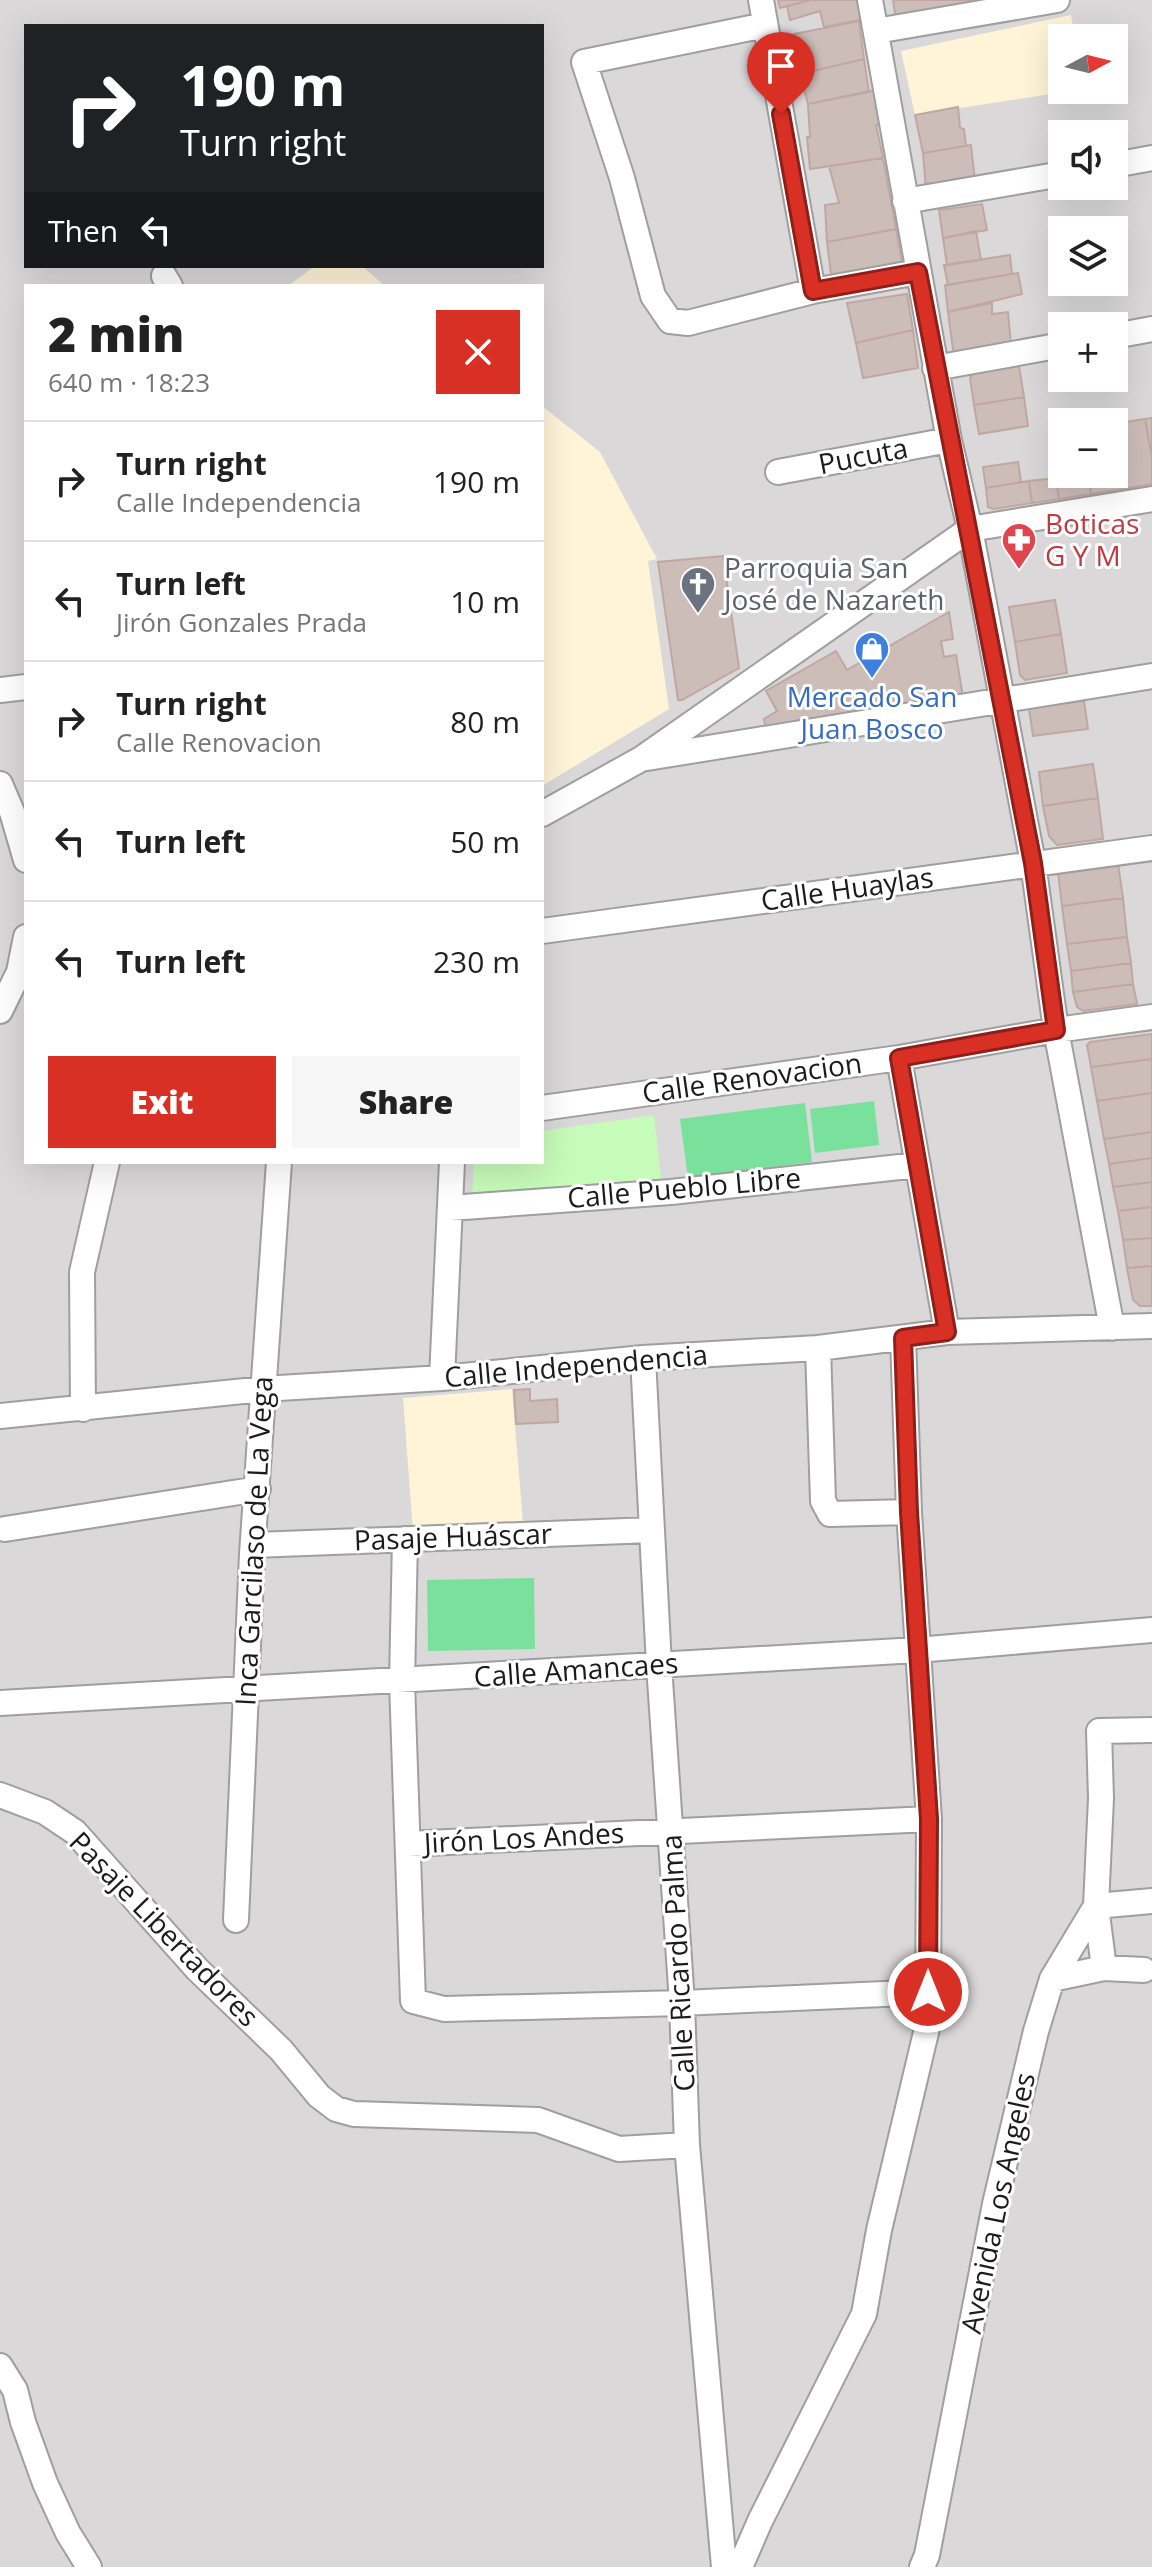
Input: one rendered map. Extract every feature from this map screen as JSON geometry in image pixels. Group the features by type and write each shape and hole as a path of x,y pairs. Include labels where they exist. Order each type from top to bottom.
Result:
{"street":[{"path":"761,0 813,291"},
{"path":"870,0 935,368 970,529 1033,863 1056,1030 1112,1328"},
{"path":"876,31 1057,0"},
{"path":"765,25 584,62 622,178 653,296 670,321 688,323 813,291 918,272"},
{"path":"1128,162 1152,158"},
{"path":"905,201 1048,176"},
{"path":"1128,333 1152,329"},
{"path":"935,368 1048,348"},
{"name":"Pucuta","path":"778,472 949,440"},
{"path":"544,813 641,759 970,529 1152,499"},
{"path":"641,759 1152,676"},
{"path":"0,690 24,687"},
{"path":"0,784 24,853"},
{"name":"Calle Huaylas","path":"544,931 1152,848"},
{"path":"0,1011 19,972 24,947"},
{"name":"Calle Renovacion","path":"544,1108 899,1058 1056,1030 1152,1017"},
{"path":"899,1058 947,1332"},
{"path":"83,1409 82,1272 107,1164"},
{"name":"Inca Garcilaso de La Vega","path":"236,1920 253,1545 279,1164"},
{"path":"442,1378 452,1164"},
{"name":"Calle Pueblo Libre","path":"450,1208 671,1192 918,1165"},
{"name":"Calle Independencia","path":"0,1416 263,1389 442,1378 643,1358 818,1348 947,1332 1152,1326"},
{"path":"740,2567 864,2314 879,2230 928,2024 929,1819 909,1512 903,1338"},
{"path":"818,1348 823,1501 830,1514 909,1512"},
{"name":"Calle Ricardo Palma","path":"643,1358 659,1665 682,2003 687,2145 724,2567"},
{"path":"5,1529 258,1489"},
{"name":"Pasaje Huáscar","path":"253,1545 652,1530"},
{"path":"405,1539 402,1682 413,2001 444,2009 928,1992"},
{"name":"Calle Amancaes","path":"0,1703 917,1650 1152,1630"},
{"path":"1104,1968 1096,1906 1101,1798 1099,1731 1152,1730"},
{"name":"Pasaje Libertadores","path":"0,1795 45,1812 75,1832 197,1969 281,2050 319,2096 336,2109 354,2114 538,2120 619,2149 687,2145"},
{"name":"Jirón Los Andes","path":"408,1844 929,1819"},
{"path":"1096,1906 1152,1901"},
{"name":"Avenida Los Angeles","path":"922,2567 927,2555 995,2204 1036,2031 1052,1979 1096,1906"},
{"path":"1052,1979 1104,1968 1144,1970"},
{"path":"0,2366 15,2390 45,2483 68,2533 89,2567"}],"shaded area":[{"path":"0,0 1152,0 1152,2567 0,2567"},
{"path":"1071,15 1073,24 1048,24 1048,94 915,115 901,51"},
{"path":"312,268 364,268 383,284 291,284"},
{"path":"544,408 600,452 657,559 648,561 669,709 544,785"},
{"path":"512,1389 523,1523 413,1532 403,1398"}],"green space":[{"path":"874,1101 879,1145 815,1153 810,1109"},
{"path":"805,1103 812,1162 688,1178 680,1119"},
{"path":"654,1115 662,1186 472,1198 474,1164 544,1164 544,1131"},
{"path":"534,1578 535,1649 428,1651 427,1580"}],"building":[{"path":"778,0 811,0 780,8"},
{"path":"811,0 859,0 860,20 824,27 820,11 790,20 787,6"},
{"path":"893,0 999,0 896,20"},
{"path":"859,21 864,59 800,74 794,34"},
{"path":"864,59 869,92 808,104 800,74"},
{"path":"875,90 881,125 876,125 883,158 810,169 808,104"},
{"path":"958,107 966,146 923,153 915,115"},
{"path":"971,145 975,181 926,189 923,153"},
{"path":"883,158 896,229 827,242 825,205 839,203 829,166"},
{"path":"982,204 987,230 943,238 939,210"},
{"path":"896,229 903,268 832,282 827,242"},
{"path":"976,231 981,260 947,265 943,238"},
{"path":"1010,255 1012,274 948,285 944,265"},
{"path":"1018,273 1022,294 948,312 945,285"},
{"path":"907,294 913,330 856,343 847,303"},
{"path":"992,303 992,314 1008,312 1011,346 954,357 948,312"},
{"path":"913,330 918,368 863,378 856,343"},
{"path":"1019,366 1024,397 974,405 970,378 973,373"},
{"path":"1024,397 1028,426 979,434 974,405"},
{"path":"1152,418 1152,458 1145,419"},
{"path":"1145,419 1152,458 1152,484 1123,489 1128,488 1128,422"},
{"path":"1018,462 1021,482 986,488 983,467"},
{"path":"1048,479 1048,488 1057,488 1059,499 1032,503 1029,481"},
{"path":"1029,481 1032,503 993,509 988,507 986,488"},
{"path":"1057,488 1090,488 1091,494 1059,499"},
{"path":"1090,488 1123,488 1123,489 1091,494"},
{"name":"Parroquia San José de Nazareth","path":"723,556 739,668 678,700 658,562"},
{"path":"1055,600 1061,634 1015,642 1009,607"},
{"name":"Mercado San Juan Bosco","path":"949,612 953,639 941,641 944,657 956,655 963,697 766,730 764,719 777,711 766,691 836,651 847,670"},
{"path":"1061,634 1067,673 1025,680 1020,675 1015,642"},
{"path":"1084,701 1088,729 1033,736 1029,708"},
{"path":"1093,764 1098,798 1043,806 1039,772"},
{"path":"1098,798 1103,839 1057,845 1049,836 1043,806"},
{"path":"1118,864 1123,898 1062,906 1058,872"},
{"path":"1123,898 1127,937 1067,944 1062,906"},
{"path":"1127,937 1131,963 1071,971 1067,944"},
{"path":"1131,963 1133,984 1073,992 1071,971"},
{"path":"1133,984 1137,1004 1083,1011 1077,1007 1073,992"},
{"path":"1152,1034 1152,1059 1091,1067 1087,1045 1090,1042"},
{"path":"1152,1059 1152,1093 1097,1101 1091,1067"},
{"path":"1152,1093 1152,1132 1104,1139 1097,1101"},
{"path":"1152,1132 1152,1158 1109,1164 1104,1139"},
{"path":"1152,1158 1152,1182 1113,1187 1109,1164"},
{"path":"1152,1182 1152,1207 1118,1211 1113,1187"},
{"path":"1152,1207 1152,1238 1123,1240 1118,1211"},
{"path":"1152,1238 1152,1266 1127,1268 1123,1240"},
{"path":"1152,1266 1152,1306 1140,1306 1133,1300 1127,1268"},
{"path":"530,1389 530,1401 557,1399 558,1422 516,1424 514,1390"}],"place":[{"name":"Boticas G Y M","path":"1019,571"},
{"name":"Parroquia San José de Nazareth","path":"698,615"},
{"name":"Mercado San Juan Bosco","path":"872,680"}],"route":[{"path":"781,114 813,291 918,272 1033,863 1056,1030 899,1058 947,1332 903,1338 909,1512 929,1819 928,1992"}]}
